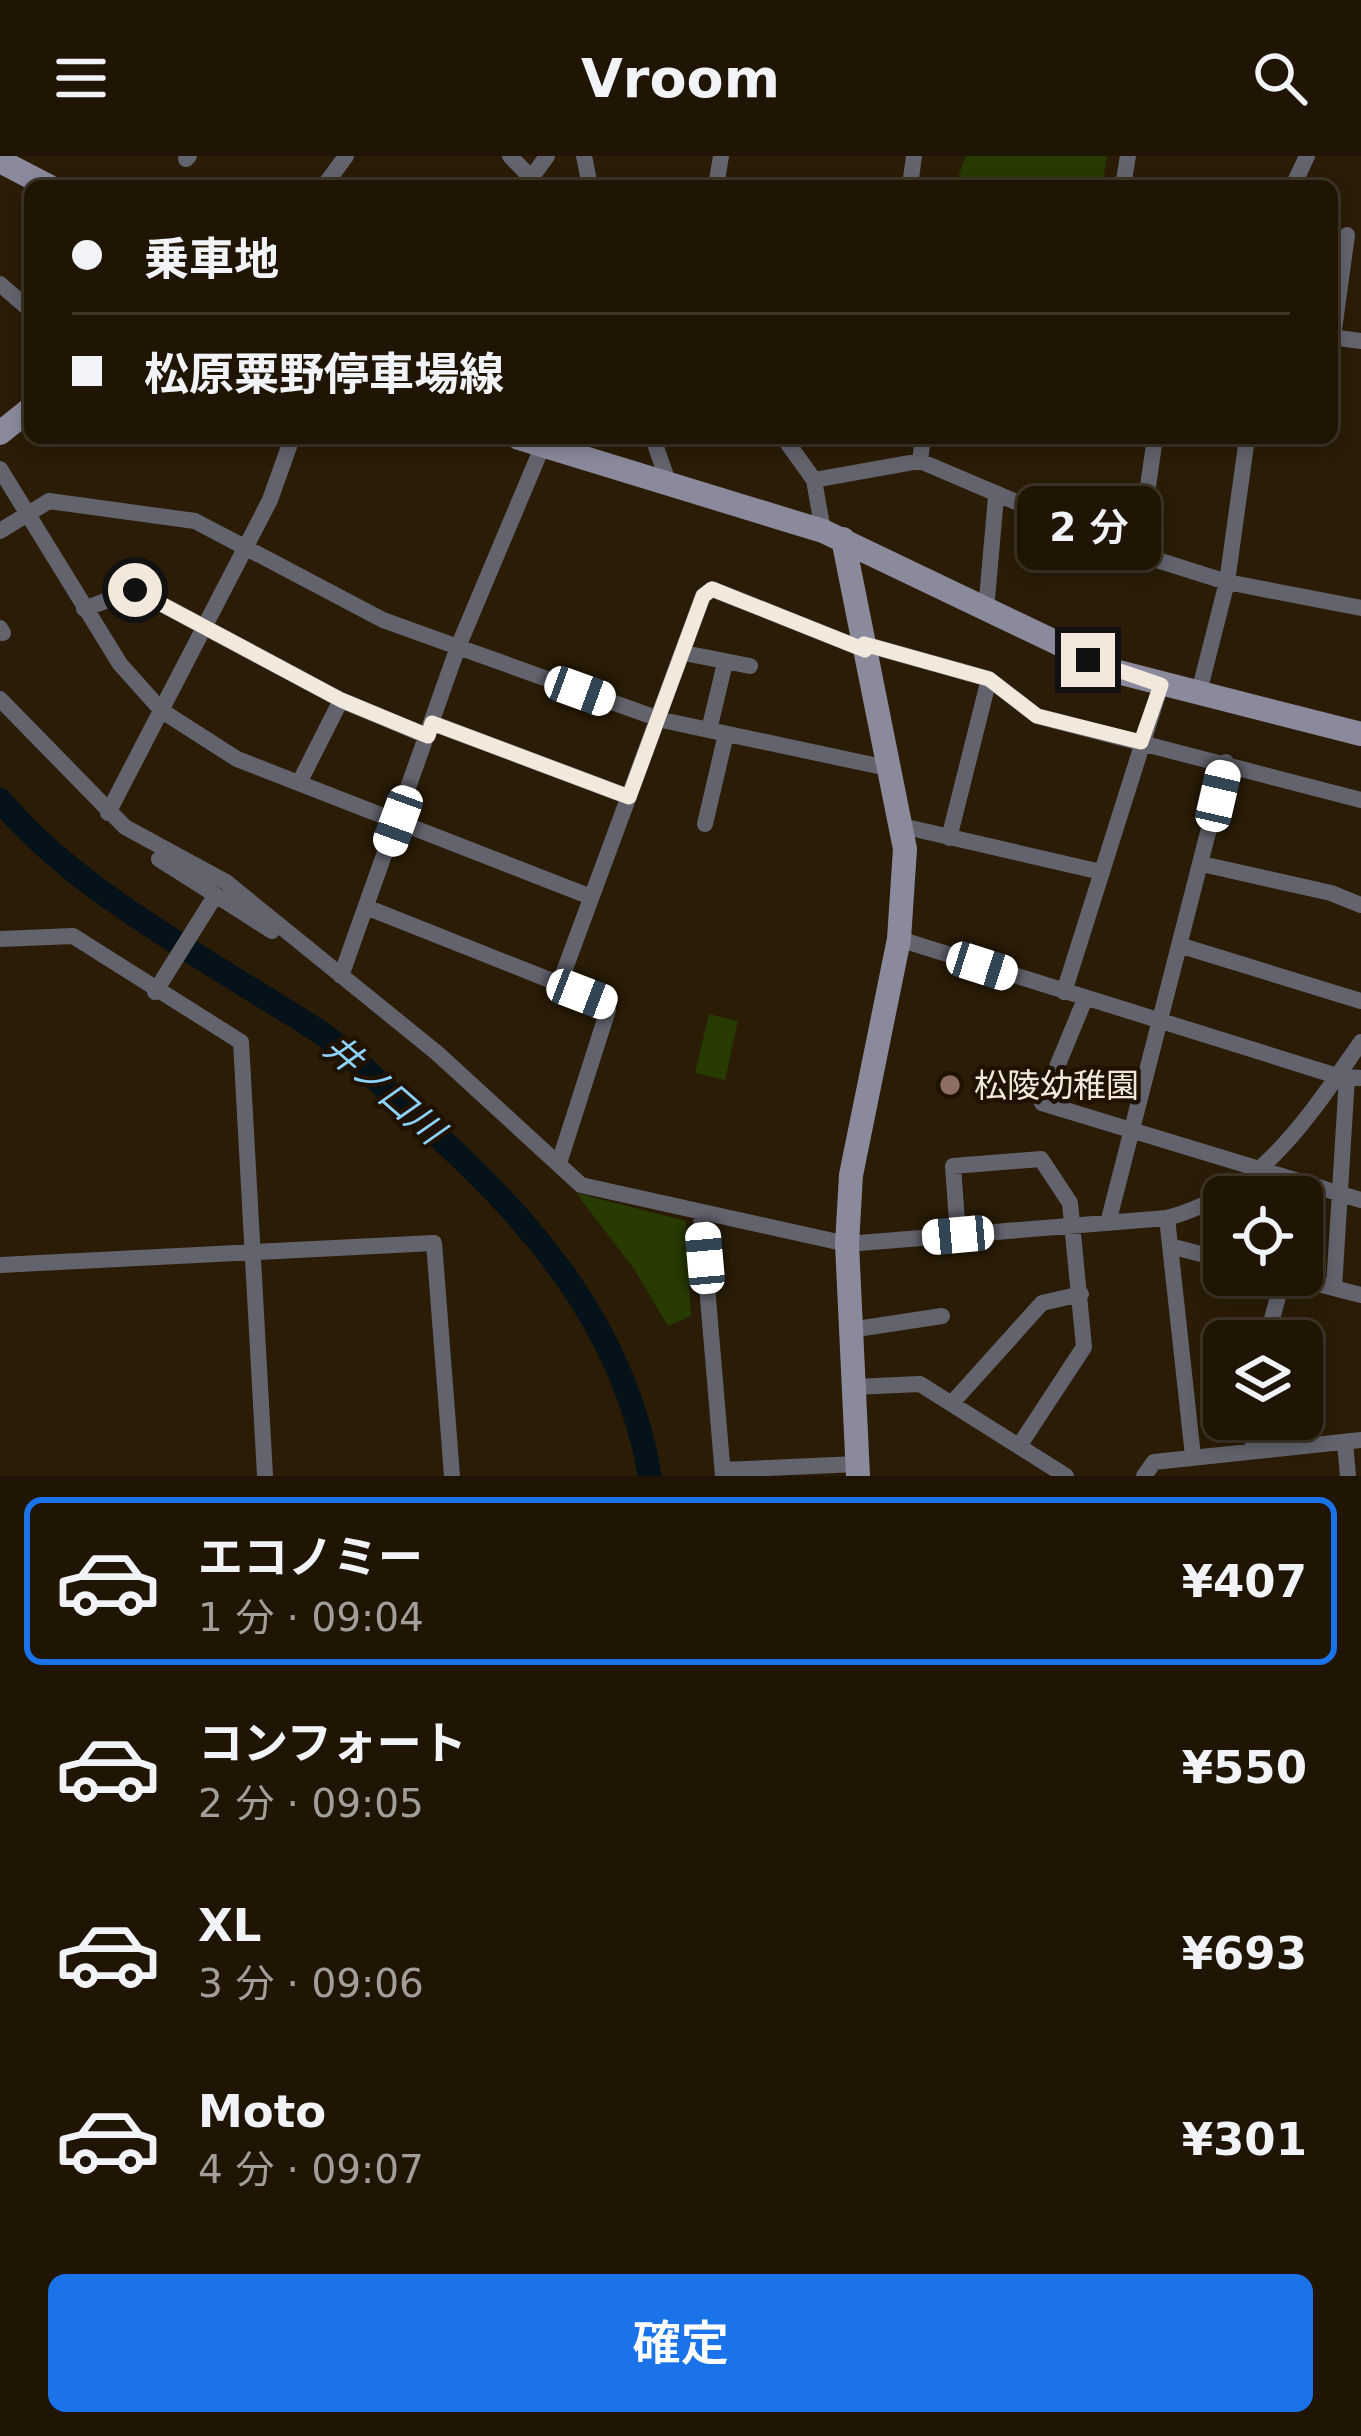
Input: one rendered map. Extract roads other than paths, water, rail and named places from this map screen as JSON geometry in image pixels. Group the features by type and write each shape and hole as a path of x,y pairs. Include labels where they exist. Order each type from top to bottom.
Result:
{"street":[{"path":"510,156 529,180"},
{"path":"0,161 36,180"},
{"path":"1338,296 1347,235"},
{"path":"0,284 24,305"},
{"path":"0,433 24,414"},
{"path":"108,813 270,500 290,444"},
{"path":"341,976 458,647 549,444"},
{"path":"552,444 833,535 1088,660 1198,696 1361,734"},
{"path":"655,444 668,482"},
{"path":"701,1215 723,1473 858,1470 847,1244 851,1174 899,939 902,826 865,647 833,535 814,480 788,444"},
{"path":"920,461 922,444"},
{"path":"1138,554 1154,444"},
{"path":"1198,696 1227,582 1246,444"},
{"path":"814,480 920,461 1138,554 1227,582 1361,608"},
{"path":"0,469 83,609 120,664 162,711 237,759 591,897"},
{"path":"986,610 996,497"},
{"path":"0,531 49,501 195,520 383,620 662,720 892,769"},
{"path":"560,985 662,720 703,596 712,589 865,647 989,679 1037,716 1361,800"},
{"path":"83,609 135,590 341,700 629,797"},
{"path":"684,653 750,666"},
{"path":"705,824 725,663"},
{"path":"950,838 989,679"},
{"path":"1064,992 1161,685"},
{"path":"0,699 108,813 154,847 226,882 560,1160 581,1185 847,1244 1167,1218 1208,1207 1262,1171 1348,1077"},
{"path":"298,783 341,700"},
{"path":"1108,1223 1135,1136 1226,762"},
{"path":"902,826 1101,872"},
{"path":"154,847 159,860 213,900 271,933 275,925"},
{"path":"1202,864 1330,893 1361,905"},
{"path":"158,986 213,900"},
{"path":"366,908 604,1002 608,1010 560,1160"},
{"path":"0,939 73,936 242,1042 265,1476"},
{"path":"899,939 1163,1024 1348,1077"},
{"path":"1182,946 1361,1001"},
{"path":"1085,999 1042,1103 1135,1136 1361,1200"},
{"path":"1334,1288 1348,1077 1361,1042"},
{"path":"958,1235 952,1166 1040,1159 1070,1203 1084,1347 1019,1446"},
{"path":"1167,1218 1192,1456"},
{"path":"0,1265 434,1243 452,1476"},
{"path":"1170,1246 1203,1255"},
{"path":"1323,1285 1361,1294"},
{"path":"952,1403 1042,1303 1081,1294"},
{"path":"850,1330 942,1316"},
{"path":"853,1387 920,1384 1066,1476"},
{"path":"1252,1440 1254,1450"},
{"path":"1144,1476 1154,1462 1353,1442 1348,1476"}],"waterway":[{"name":"井ノ口川","path":"0,800 31,834 107,896 340,1047 493,1190 564,1274 593,1319 637,1420 650,1476"}],"place":[{"name":"松陵幼稚園","path":"950,1085"}]}
